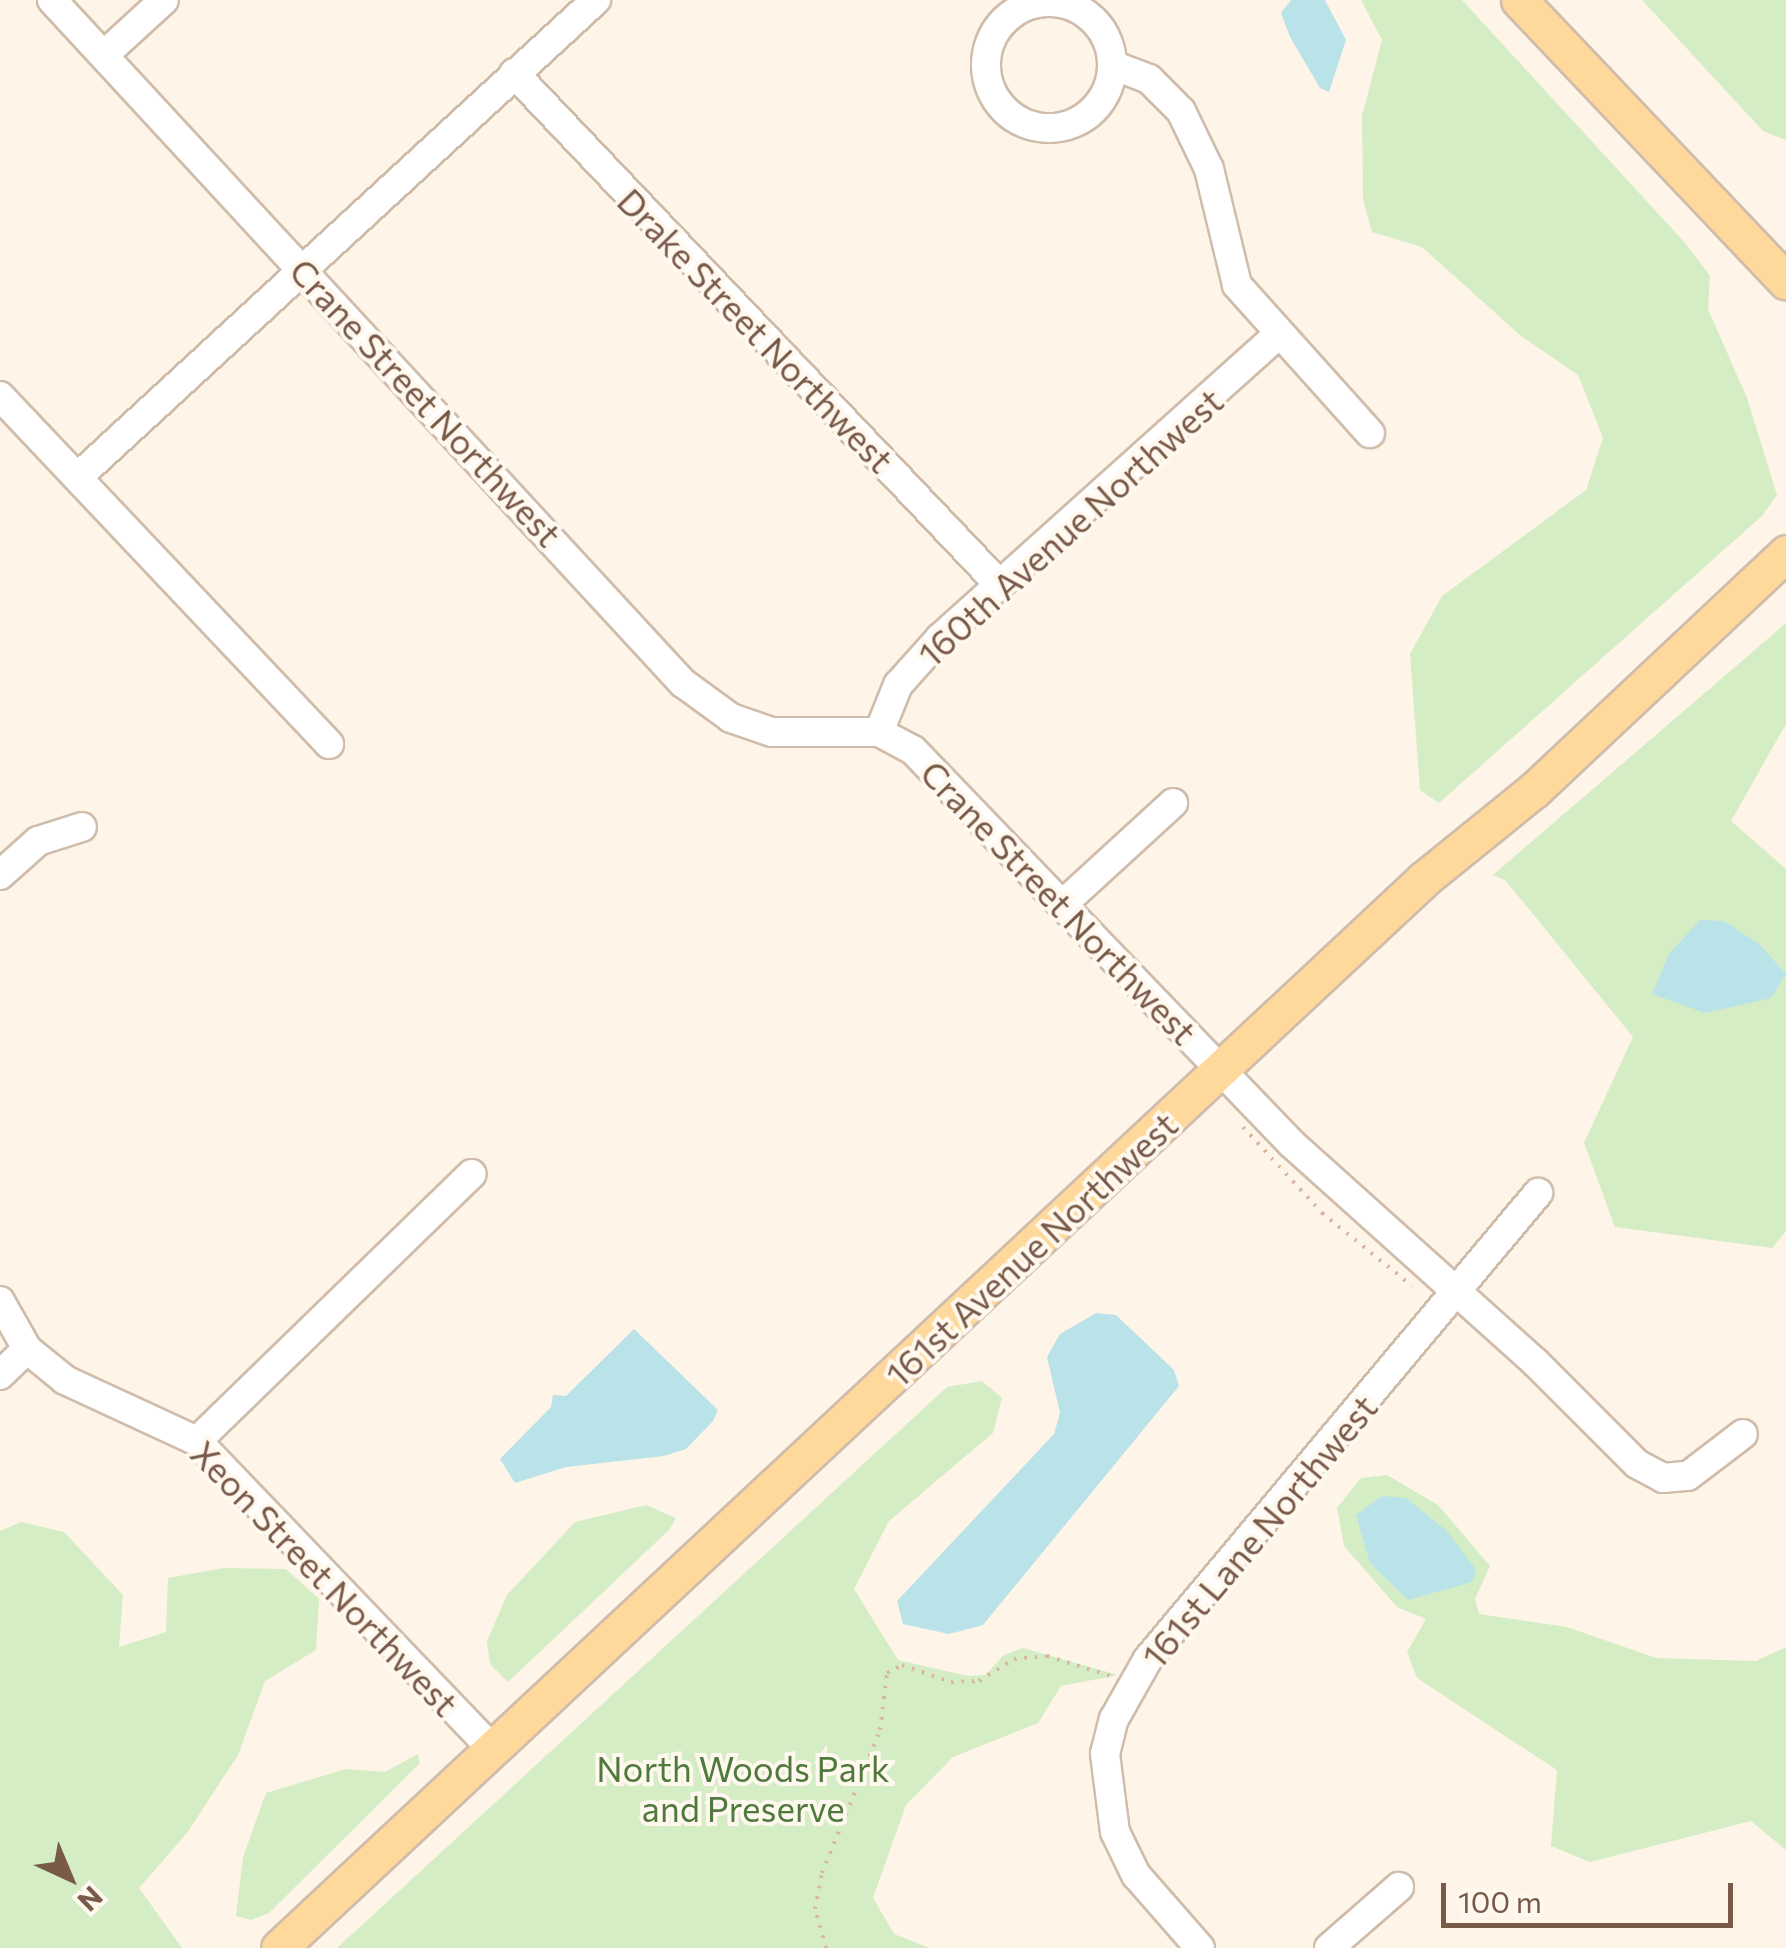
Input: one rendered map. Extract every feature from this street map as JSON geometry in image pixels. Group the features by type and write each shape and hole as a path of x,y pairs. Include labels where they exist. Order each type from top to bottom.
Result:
{"main road":[{"path":"1519,0 1786,281"},
{"name":"161st Avenue Northwest","path":"278,1948 1221,1069 1786,553"}],"street":[{"name":"Crane Street Northwest","path":"52,0 683,684 731,718 772,732 880,732 913,750 1449,1303 1637,1464 1676,1479 1704,1469 1743,1434"},
{"path":"104,55 164,0"},
{"path":"78,476 596,0"},
{"path":"1033,2 1060,4 1091,20 1104,33 1115,66 1103,95 1076,122 1048,128 1012,116 994,98 984,60 1004,21 1033,2"},
{"path":"1115,66 1167,94 1198,137 1227,263 1278,335 1370,433"},
{"name":"Drake Street Northwest","path":"514,74 999,584"},
{"name":"160th Avenue Northwest","path":"880,732 898,685 999,584 1278,335"},
{"path":"0,396 329,744"},
{"path":"1064,902 1173,803"},
{"path":"0,875 38,841 82,827"},
{"path":"197,1441 472,1174"},
{"name":"161st Lane Northwest","path":"1200,1948 1136,1875 1106,1800 1105,1754 1114,1719 1148,1658 1538,1193"},
{"path":"0,1301 27,1349 0,1375"},
{"name":"Xeon Street Northwest","path":"27,1349 64,1380 197,1441 492,1750"},
{"path":"1329,1948 1399,1887"}],"path":[{"path":"1254,1104 1241,1129 1322,1213 1449,1303"},
{"path":"826,1948 815,1909 822,1873 880,1730 887,1673 902,1665 951,1682 978,1680 1014,1659 1047,1656 1132,1686"}],"green space":[{"path":"1361,0 1462,0 1686,244 1710,276 1708,309 1747,398 1777,495 1762,516 1439,803 1420,790 1410,654 1442,596 1586,490 1603,438 1578,375 1521,336 1422,247 1372,232 1363,199 1362,116 1382,40"},
{"path":"1642,0 1786,0 1786,140 1763,131"},
{"path":"1786,623 1786,724 1731,821 1786,869 1786,1231 1772,1248 1615,1227 1584,1143 1633,1037 1506,881 1493,875"},
{"name":"North Woods Park and Preserve","path":"982,1381 1002,1398 993,1433 889,1521 854,1589 898,1660 968,1676 985,1675 1004,1655 1023,1648 1118,1675 1061,1686 1038,1723 953,1757 906,1805 873,1898 894,1934 930,1948 337,1948 947,1387"},
{"path":"1387,1475 1438,1505 1490,1566 1475,1599 1479,1614 1567,1627 1656,1658 1756,1661 1786,1647 1786,1850 1751,1821 1590,1862 1551,1846 1557,1770 1417,1678 1407,1652 1426,1619 1397,1607 1344,1546 1337,1508 1361,1478"},
{"path":"646,1505 676,1518 670,1529 508,1682 490,1664 487,1641 507,1595 575,1522"},
{"path":"21,1522 64,1532 123,1595 119,1647 166,1632 168,1578 224,1568 286,1569 319,1599 316,1650 265,1681 238,1755 187,1833 139,1888 182,1948 0,1948 0,1531"},
{"path":"418,1754 420,1763 269,1913 251,1920 236,1916 243,1857 266,1793 346,1769 385,1772"}],"water":[{"path":"1291,0 1325,0 1346,40 1329,92 1320,88 1290,37 1281,13"},
{"path":"1700,920 1724,921 1759,944 1786,974 1771,998 1705,1013 1652,994 1669,954"},
{"path":"1096,1313 1116,1315 1174,1370 1179,1386 983,1625 949,1634 903,1624 897,1601 1054,1434 1060,1413 1047,1357 1060,1334"},
{"path":"634,1329 718,1410 713,1421 686,1449 664,1456 566,1467 515,1483 500,1459 551,1407 553,1395 566,1396"},
{"path":"1382,1496 1406,1498 1446,1530 1476,1570 1472,1582 1408,1600 1370,1563 1356,1515"}]}
